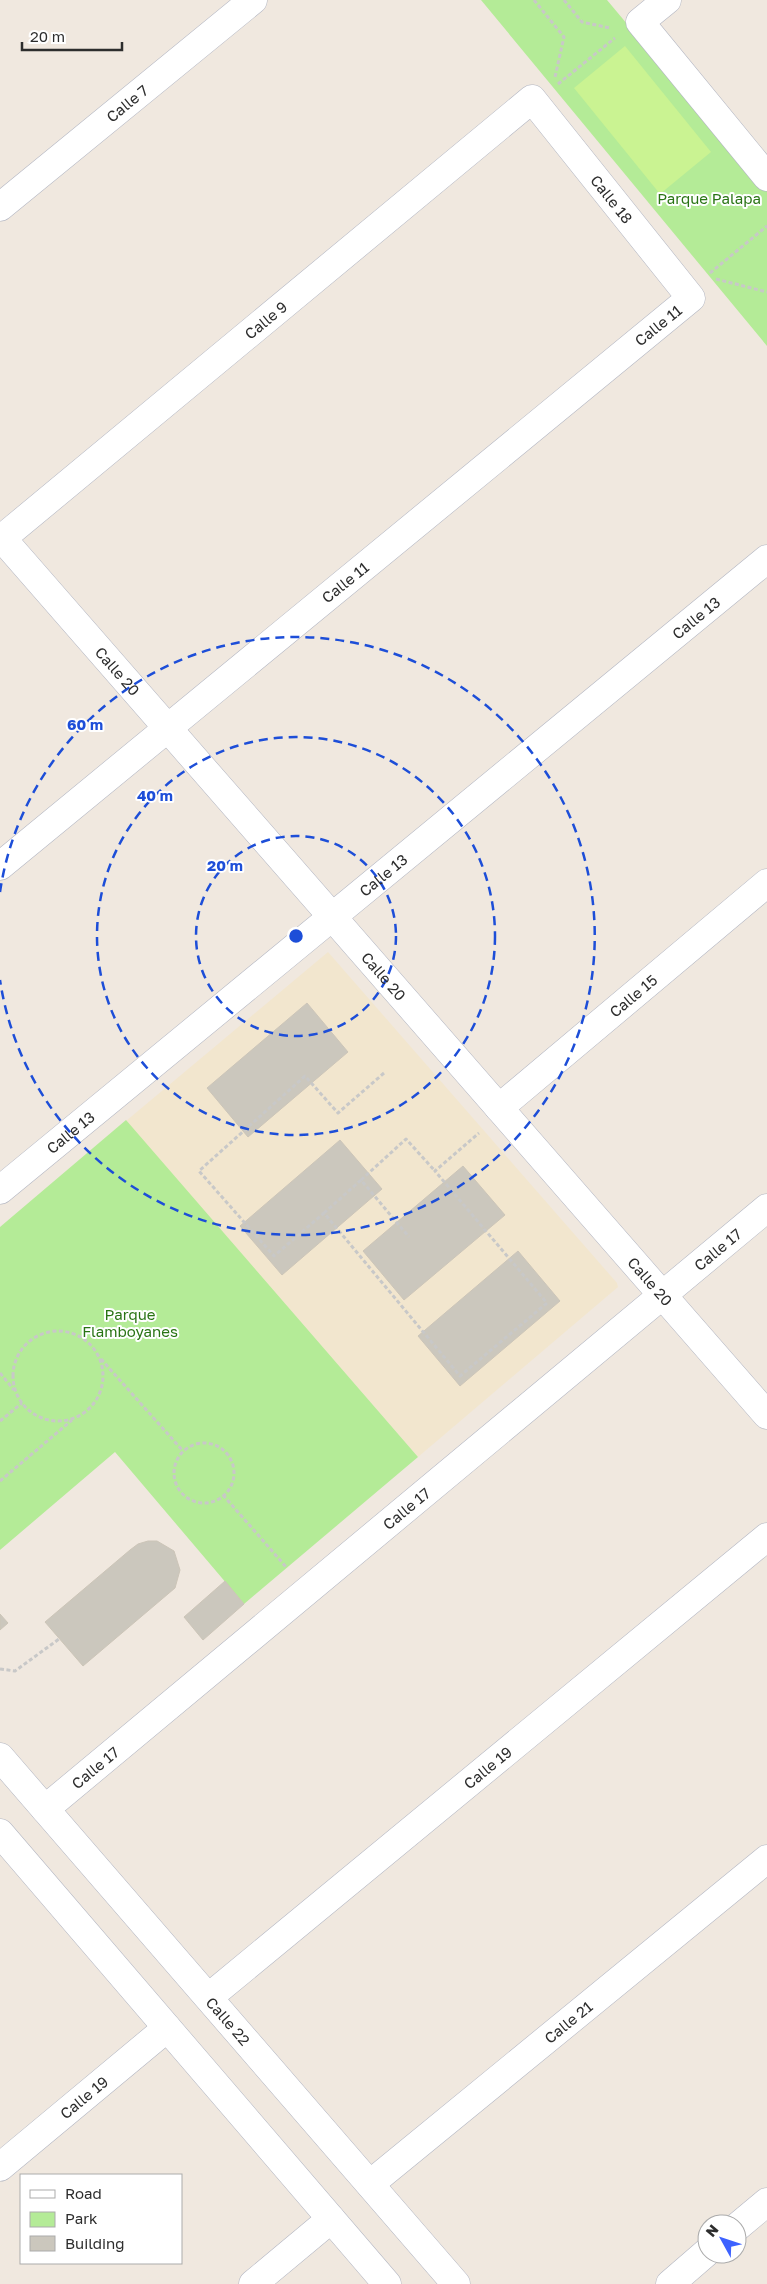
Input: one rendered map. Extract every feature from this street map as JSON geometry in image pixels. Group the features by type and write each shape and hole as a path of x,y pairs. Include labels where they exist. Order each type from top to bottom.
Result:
{"street":[{"name":"Calle 7","path":"0,207 253,0"},
{"path":"667,0 628,26 767,176"},
{"name":"Calle 18","path":"542,95 698,287"},
{"name":"Calle 9","path":"1,538 542,95"},
{"name":"Calle 11","path":"0,866 698,287"},
{"name":"Calle 20","path":"1,538 332,917 492,1118 663,1295 767,1415"},
{"name":"Calle 13","path":"0,1190 767,559"},
{"name":"Calle 15","path":"492,1118 767,883"},
{"name":"Calle 17","path":"45,1809 767,1208"},
{"name":"Calle 19","path":"209,1998 767,1537"},
{"name":"Calle 22","path":"0,1757 456,2284"},
{"path":"1,1836 387,2284"},
{"name":"Calle 21","path":"370,2184 767,1859"},
{"name":"Calle 19","path":"0,2166 167,2028"},
{"path":"747,2219 767,2202"},
{"path":"253,2284 331,2219"},
{"path":"670,2284 697,2261"}],"path":[{"path":"534,0 564,37 542,95"},
{"path":"564,0 582,22 628,26"},
{"path":"542,95 616,37"},
{"path":"698,287 767,226"},
{"path":"698,287 767,292"},
{"path":"324,1212 460,1376 547,1303 406,1139 274,1256 198,1171 305,1076 338,1113 384,1073"},
{"path":"435,1171 492,1118"},
{"path":"361,1180 409,1237"},
{"path":"15,1390 12,1375 15,1360 23,1347 34,1337 49,1332 64,1331 78,1336 91,1345 99,1357 183,1451"},
{"path":"0,1481 73,1419 86,1412 96,1400 102,1387 104,1372 99,1357"},
{"path":"0,1373 15,1390 22,1403 32,1413 44,1420 59,1422 73,1419"},
{"path":"0,1421 22,1403"},
{"path":"200,1444 209,1444 218,1447 225,1453 233,1470 230,1488 224,1495 215,1501 205,1503 194,1502 185,1497 174,1480 177,1460 183,1451 200,1444"},
{"path":"224,1495 292,1572"},
{"path":"0,1669 15,1671 59,1639"}],"shaded area":[{"path":"328,952 617,1283 618,1287 418,1457 126,1121"}],"green space":[{"name":"Parque Palapa","path":"481,0 607,0 767,191 767,346"},
{"path":"625,46 711,152 660,194 574,88"},
{"name":"Parque Flamboyanes","path":"126,1120 418,1457 244,1604 115,1452 0,1550 0,1227"}],"building":[{"path":"307,1003 348,1052 248,1137 207,1088"},
{"path":"340,1140 382,1189 282,1275 240,1226"},
{"path":"463,1166 505,1215 404,1300 363,1251"},
{"path":"518,1251 560,1301 460,1386 418,1336"},
{"path":"157,1541 174,1551 180,1570 175,1588 83,1666 45,1622 130,1550 138,1544"},
{"path":"225,1581 244,1604 203,1640 184,1617"},
{"path":"0,1614 8,1623 0,1630"}]}
